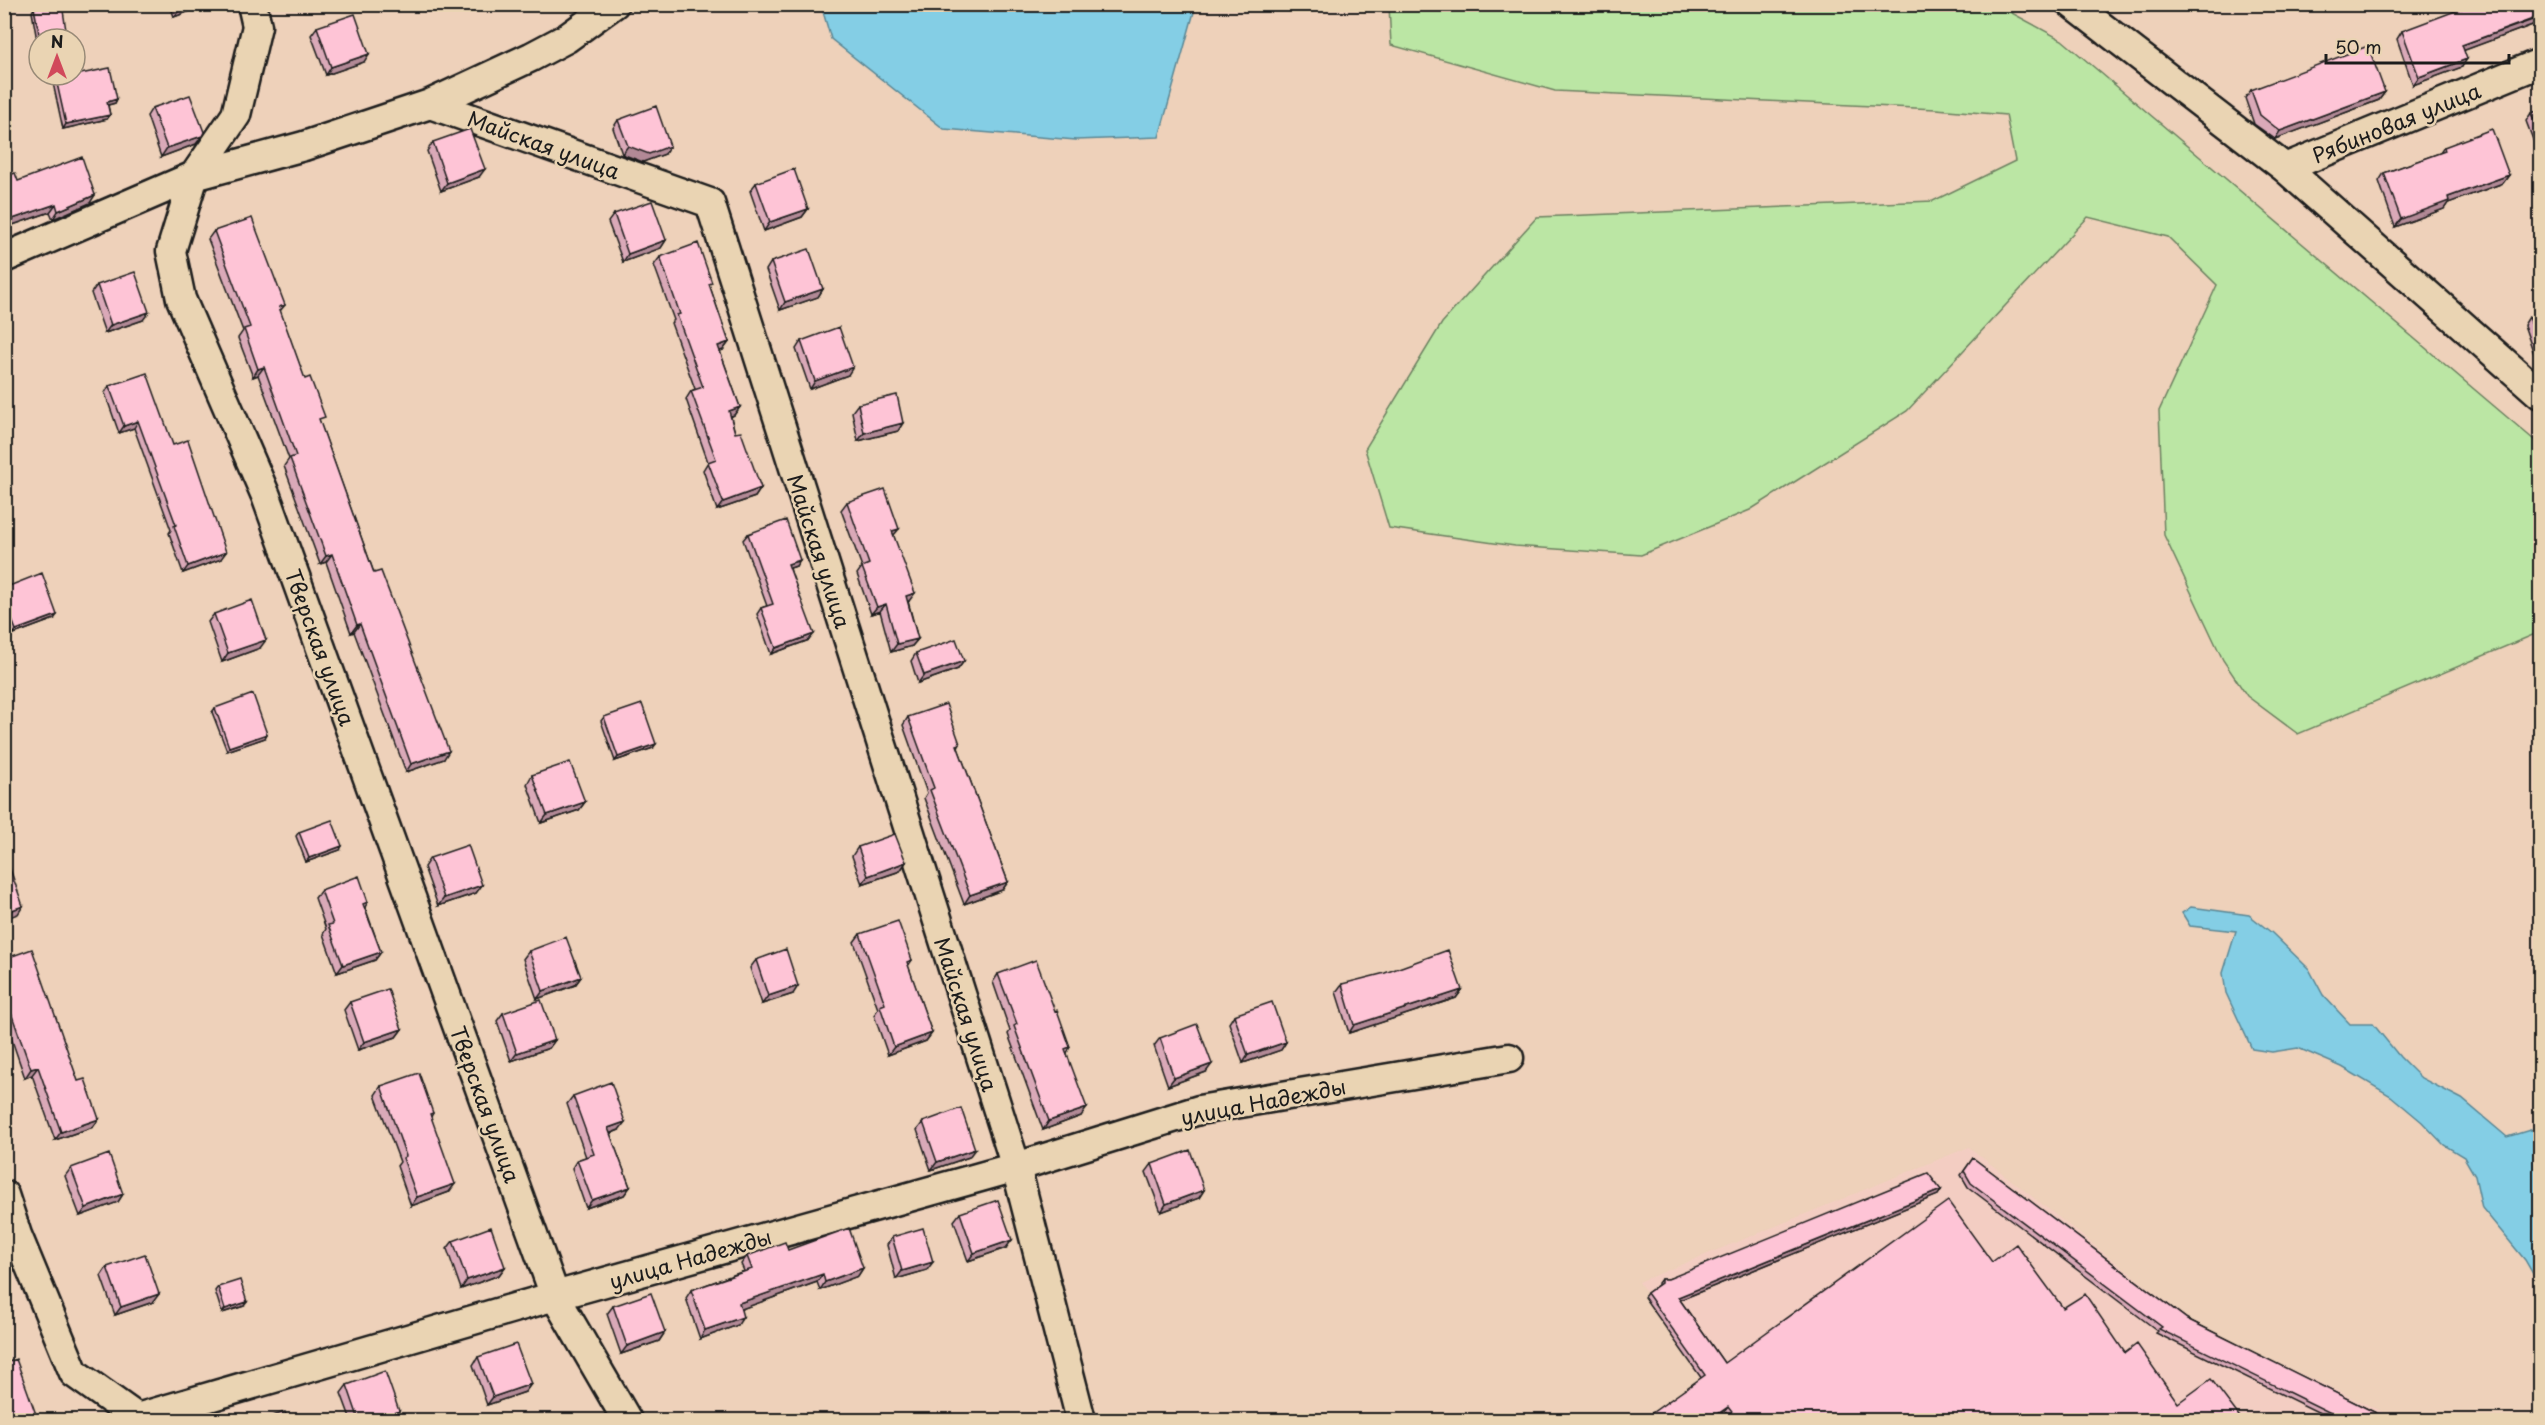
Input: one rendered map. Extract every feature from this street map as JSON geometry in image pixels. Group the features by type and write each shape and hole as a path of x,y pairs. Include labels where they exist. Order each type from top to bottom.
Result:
{"street":[{"name":"Тверская улица","path":"252,4 257,26 236,115 194,176 171,251 181,299 266,496 555,1296 627,1420"},
{"path":"4,258 194,176 304,146 430,104 567,38 614,4"},
{"path":"2072,4 2284,168 2541,394"},
{"name":"Рябиновая улица","path":"2284,168 2541,63"},
{"name":"Майская улица","path":"430,104 710,203 1016,1167 1081,1420"},
{"name":"улица Надежды","path":"4,1195 17,1235 74,1373 136,1418 555,1296 1016,1167 1199,1110 1509,1058"}],"shaded area":[{"path":"1969,1147 2196,1325 2400,1420 1665,1420 1708,1392 1639,1282"}],"green space":[{"path":"1389,5 1997,5 2062,40 2540,445 2540,632 2298,734 2247,696 2223,660 2164,535 2159,411 2217,285 2168,237 2088,217 1907,411 1750,510 1641,555 1515,546 1389,528 1365,449 1442,323 1537,217 1933,201 2015,161 2006,115 1936,109 1555,91 1391,45"}],"water":[{"path":"821,4 1196,5 1159,137 1076,140 944,129 831,39"},
{"path":"2191,907 2249,915 2272,933 2309,969 2323,995 2350,1024 2373,1024 2421,1078 2462,1099 2507,1137 2540,1127 2540,1286 2525,1260 2482,1208 2475,1176 2464,1157 2444,1145 2422,1122 2391,1096 2342,1067 2298,1048 2272,1052 2252,1049 2226,993 2223,973 2236,931 2190,926 2182,913"}],"building":[{"path":"62,4 65,27 38,27 34,8"},
{"path":"178,4 191,4 180,9"},
{"path":"2474,4 2536,4 2541,16 2462,45 2467,59 2419,77 2402,31"},
{"path":"355,14 369,54 331,67 317,27"},
{"path":"2368,46 2385,92 2280,131 2260,115 2251,90"},
{"path":"110,68 117,99 107,102 110,115 66,124 58,87 87,87 87,73"},
{"path":"190,95 204,132 202,136 167,148 152,108"},
{"path":"656,106 670,146 649,154 628,146 618,120"},
{"path":"2541,110 2541,137 2531,113"},
{"path":"470,129 485,169 447,183 433,142"},
{"path":"2492,129 2509,175 2448,197 2449,201 2401,219 2384,173 2445,151 2444,147"},
{"path":"82,157 95,195 58,211 56,204 4,222 4,177 15,173 18,181"},
{"path":"794,169 808,209 770,222 756,183"},
{"path":"652,201 666,240 628,254 614,214"},
{"path":"252,218 285,305 279,307 305,379 310,377 325,417 319,419 374,573 381,571 449,751 411,764 332,554 326,556 290,458 296,456 264,367 258,369 244,329 250,327 214,231"},
{"path":"698,243 729,342 718,346 740,407 729,411 735,433 741,432 761,488 723,502 708,462 716,459 691,391 703,387 677,315 680,314 660,257"},
{"path":"809,249 823,289 785,302 771,262"},
{"path":"135,272 149,312 111,325 97,285"},
{"path":"2541,313 2541,348 2529,317"},
{"path":"839,327 853,367 815,381 801,341"},
{"path":"147,373 173,445 188,440 226,552 188,566 174,526 176,525 138,421 124,426 109,386"},
{"path":"897,395 903,423 864,433 858,404"},
{"path":"885,489 899,529 892,531 915,593 906,596 918,639 897,644 886,604 877,607 862,567 869,564 847,502"},
{"path":"786,520 800,560 788,564 814,634 776,648 761,608 773,604 748,534"},
{"path":"42,573 57,615 16,630 4,599 4,588"},
{"path":"252,600 266,640 228,653 214,614"},
{"path":"956,639 964,661 924,675 916,653"},
{"path":"253,694 267,734 229,747 215,708"},
{"path":"642,704 656,744 618,757 604,717"},
{"path":"946,704 960,744 957,745 1008,882 970,895 930,790 934,788 908,717"},
{"path":"570,762 585,802 547,815 532,775"},
{"path":"332,820 342,846 309,858 299,832"},
{"path":"895,834 906,862 868,876 858,847"},
{"path":"468,845 482,885 444,898 430,858"},
{"path":"4,866 5,868 9,866 23,906 4,913"},
{"path":"359,876 368,902 363,904 381,952 343,965 328,925 333,924 321,890"},
{"path":"898,921 912,960 907,962 932,1033 894,1047 880,1006 885,1004 860,934"},
{"path":"566,937 581,977 543,991 529,951"},
{"path":"32,949 78,1081 85,1079 99,1119 61,1132 38,1067 31,1069 4,993 4,959"},
{"path":"786,949 798,986 768,996 756,960"},
{"path":"1448,950 1462,990 1354,1025 1342,984 1385,973"},
{"path":"1036,960 1070,1047 1065,1049 1087,1108 1049,1121 1014,1026 1017,1024 998,974"},
{"path":"388,989 402,1029 364,1042 350,1002"},
{"path":"541,1000 555,1040 517,1053 503,1013"},
{"path":"1272,1002 1286,1042 1248,1055 1234,1015"},
{"path":"1197,1024 1212,1064 1174,1078 1160,1038"},
{"path":"419,1073 433,1113 430,1114 455,1184 417,1197 403,1158 406,1156 381,1086"},
{"path":"611,1082 625,1122 608,1128 630,1187 592,1200 577,1160 594,1154 573,1096"},
{"path":"961,1108 975,1149 937,1162 923,1122"},
{"path":"1190,1150 1204,1190 1166,1204 1152,1164"},
{"path":"109,1154 123,1194 86,1208 71,1168"},
{"path":"1973,1158 2187,1319 2390,1420 2345,1420 2159,1329 2162,1327 1971,1183 1964,1171"},
{"path":"1928,1173 1941,1190 1678,1297 1724,1363 1948,1201 1992,1262 2016,1244 2063,1308 2085,1294 2125,1353 2137,1344 2178,1403 2211,1379 2242,1420 1738,1420 1728,1407 1709,1420 1642,1420 1705,1375 1647,1293 1661,1283 1661,1279 1668,1279"},
{"path":"998,1200 1012,1240 974,1253 960,1213"},
{"path":"491,1227 505,1267 467,1280 453,1241"},
{"path":"849,1228 863,1268 825,1282 823,1274 739,1303 743,1317 705,1330 691,1290 752,1269 747,1256 785,1242 788,1250"},
{"path":"923,1228 933,1262 902,1271 892,1237"},
{"path":"145,1254 159,1294 121,1307 107,1267"},
{"path":"240,1280 247,1302 225,1309 218,1287"},
{"path":"651,1293 665,1332 627,1346 613,1306"},
{"path":"516,1344 531,1384 493,1397 478,1357"},
{"path":"16,1359 38,1420 4,1420 4,1364"},
{"path":"385,1371 399,1411 373,1420 359,1420 347,1385"},
{"path":"285,1412 288,1420 261,1420"}]}
